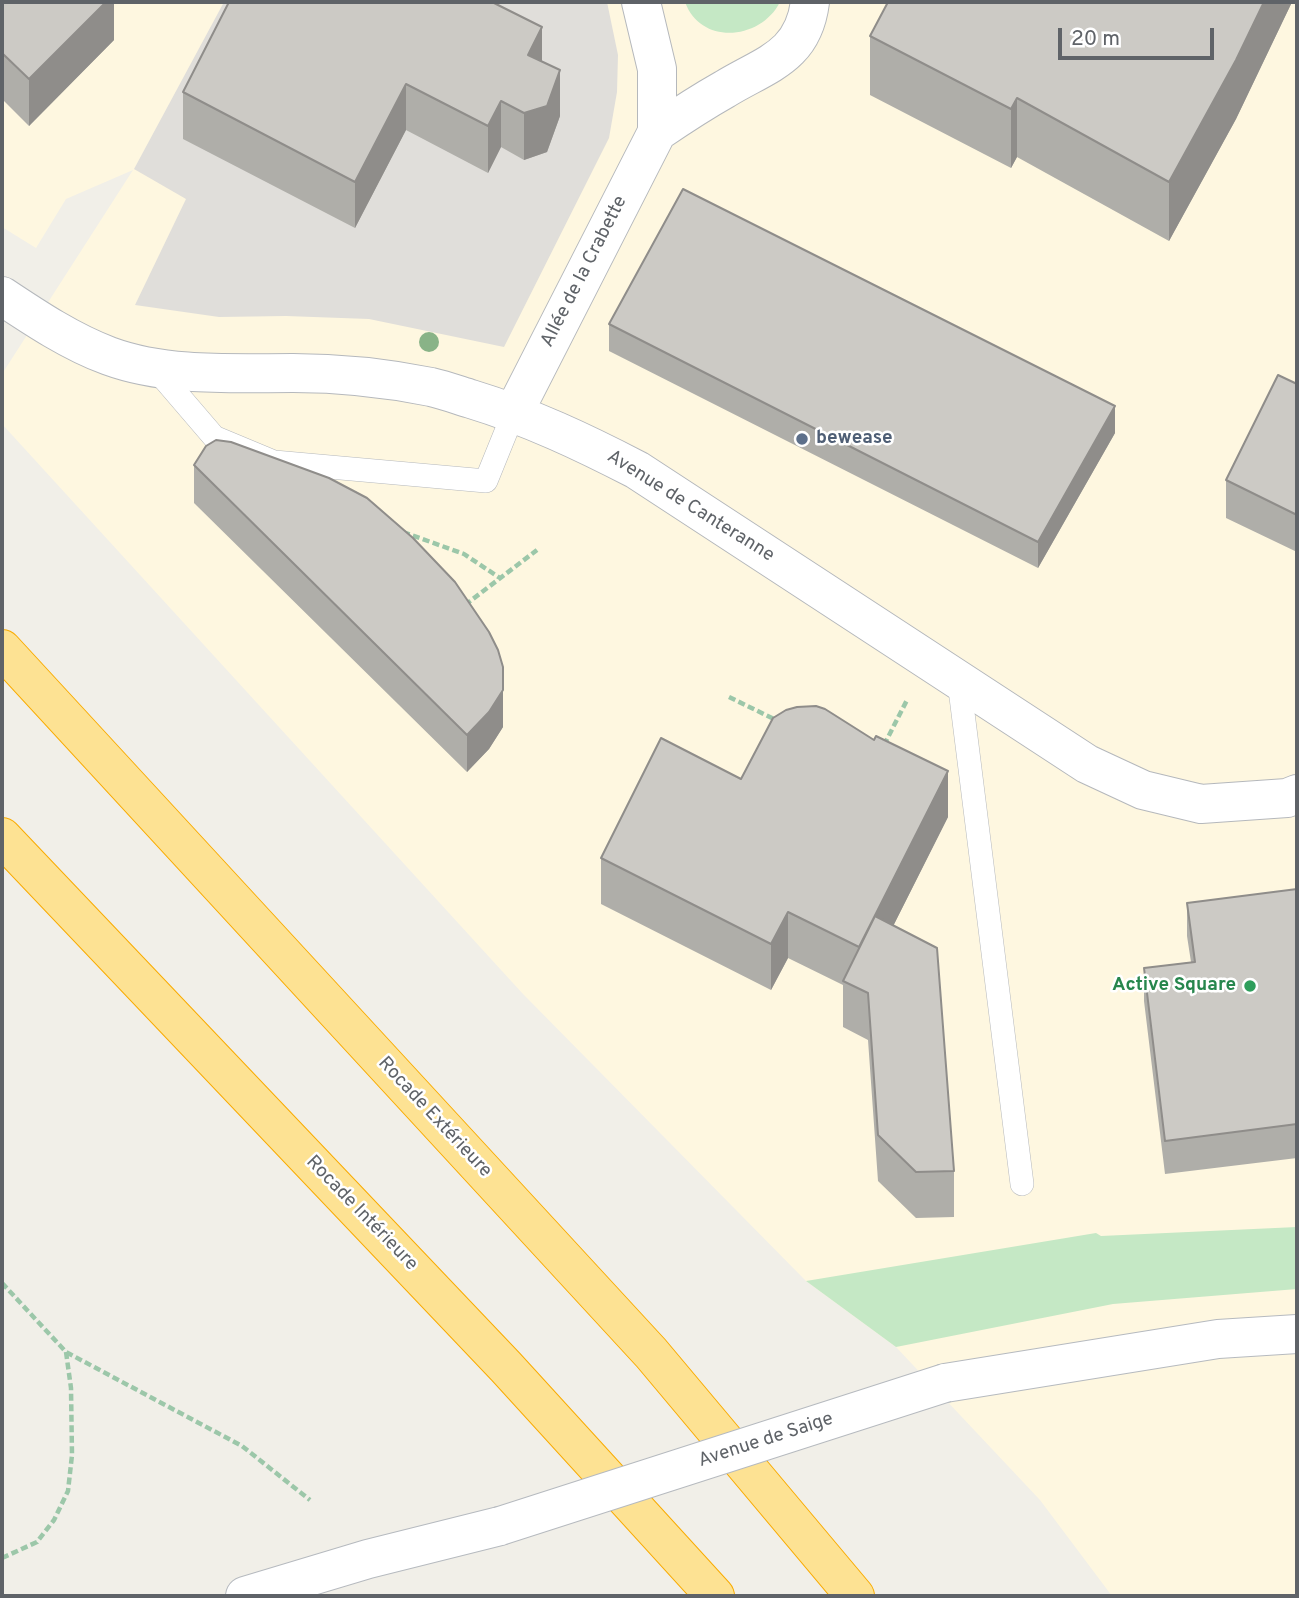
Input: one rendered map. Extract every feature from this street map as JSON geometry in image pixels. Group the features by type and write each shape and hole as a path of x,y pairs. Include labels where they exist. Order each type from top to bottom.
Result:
{"highway":[{"name":"Rocade Extérieure","path":"2,649 651,1353 855,1596"},
{"name":"Rocade Intérieure","path":"2,837 506,1367 715,1596"}],"street":[{"name":"Allée de la Crabette","path":"513,412 657,132 657,69 641,2"},
{"path":"657,132 746,76 774,64 795,43 808,17 810,2"},
{"name":"Avenue de Canteranne","path":"2,296 58,330 109,356 154,367 198,372 363,377 432,387 513,412 576,438 637,470 1087,764 1143,790 1201,804 1287,798 1297,794"},
{"name":"Avenue de Saige","path":"245,1596 368,1559 500,1527 945,1384 1218,1339 1297,1334"}],"lane":[{"path":"154,367 214,437 274,462 486,481 513,412"},
{"path":"959,681 1022,1184"}],"path":[{"path":"401,531 464,555 500,578"},
{"path":"461,608 537,550"},
{"path":"879,754 909,696"},
{"path":"729,697 777,720"},
{"path":"2,1283 66,1352 242,1446 310,1500"},
{"path":"2,1558 37,1542 54,1520 68,1491 72,1455 66,1352"}],"shaded area":[{"path":"2,2 1297,2 1297,1596 1112,1596 1040,1500 896,1347 806,1281 523,994 2,424 2,374 133,170 66,199 36,248 2,227"},
{"path":"224,2 607,2 618,55 617,92 609,138 504,347 369,319 219,317 135,305 186,199 134,169"}],"green space":[{"path":"685,2 780,2 771,15 759,24 731,33 704,26 693,16"},
{"path":"1297,1227 1297,1289 1113,1304 896,1347 806,1281 1096,1233 1101,1236"}],"building":[{"path":"2,2 106,2 29,79 2,53"},
{"path":"229,2 492,2 542,27 528,55 560,70 547,106 524,113 501,101 488,126 406,84 355,182 183,92"},
{"path":"888,2 1264,2 1236,60 1169,182 1017,98 1011,109 870,36"},
{"path":"683,189 1115,406 1038,542 609,324"},
{"path":"1278,375 1297,384 1297,515 1226,480"},
{"path":"216,440 231,442 329,478 367,498 413,538 455,582 489,632 503,667 503,690 489,712 467,735 194,465 206,446"},
{"path":"816,706 874,740 876,736 948,771 859,947 788,912 771,944 601,858 661,738 741,779 773,718 786,710"},
{"path":"1297,889 1297,1124 1165,1141 1144,968 1195,962 1187,903"},
{"path":"875,916 937,948 954,1171 916,1172 878,1135 868,993 843,981"}],"place":[{"name":"bewease","path":"802,439"},
{"name":"Active Square","path":"1250,986"}]}
